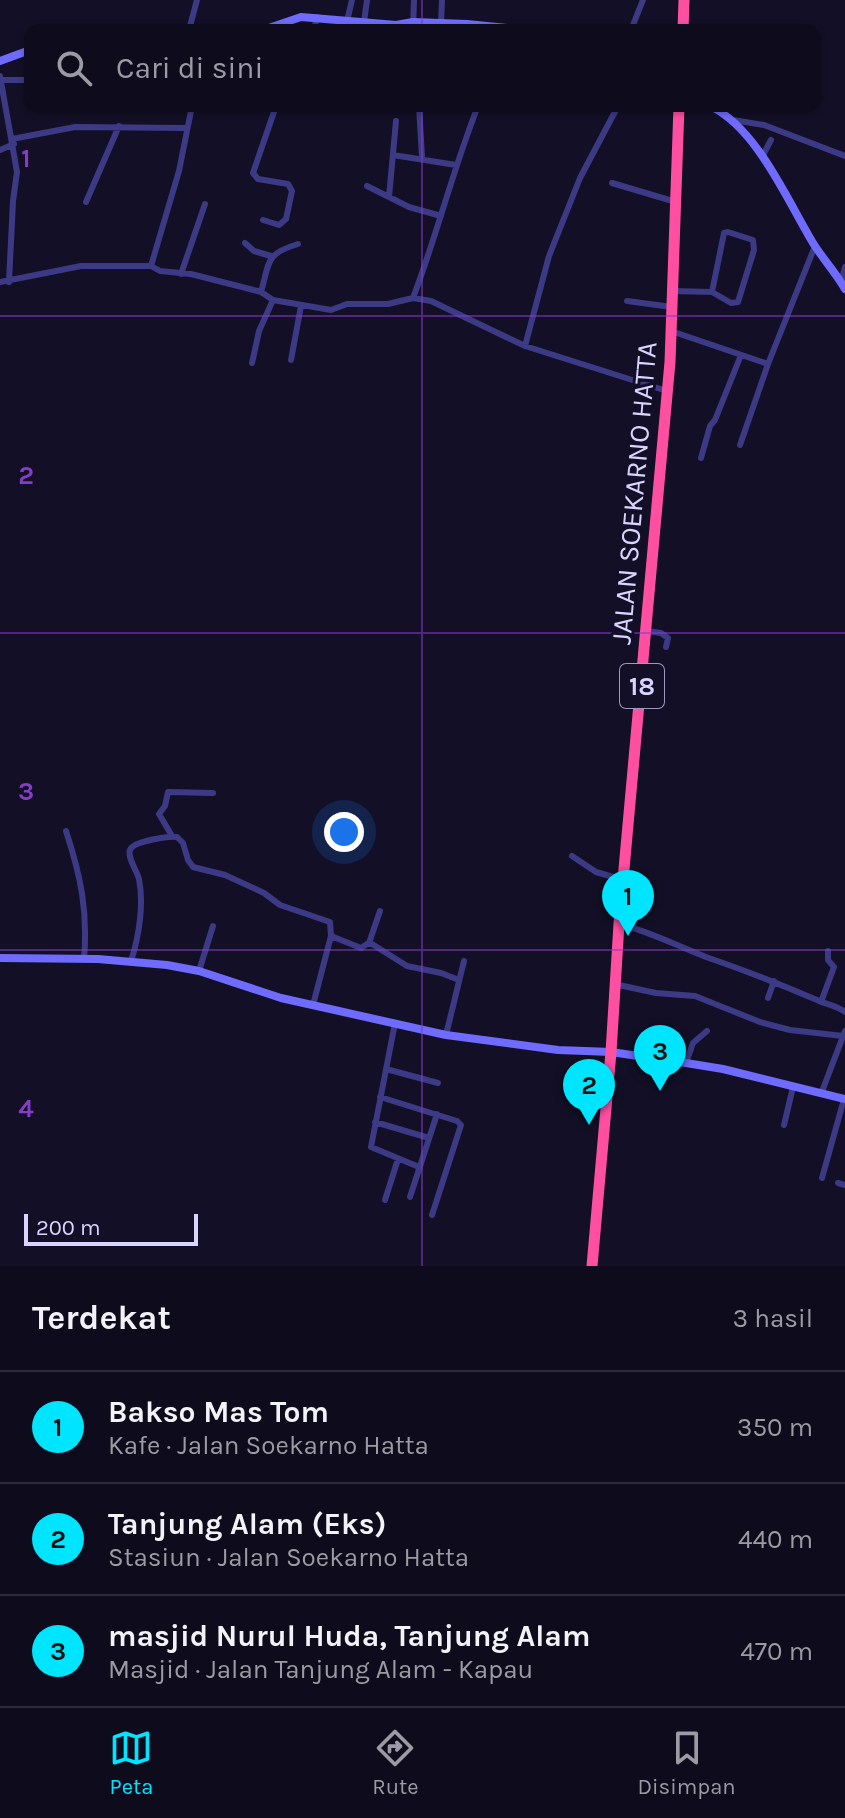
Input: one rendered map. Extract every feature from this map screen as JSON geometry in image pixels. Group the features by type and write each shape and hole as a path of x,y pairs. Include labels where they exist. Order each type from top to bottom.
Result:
{"highway":[{"path":"683,24 684,0"},
{"name":"JALAN SOEKARNO HATTA","path":"592,1266 667,391 679,112"}],"street":[{"path":"191,24 197,0"},
{"path":"347,21 352,0"},
{"path":"364,22 367,0"},
{"path":"413,24 414,0"},
{"path":"441,24 442,0"},
{"path":"633,24 643,0"},
{"path":"315,24 317,17"},
{"path":"278,24 292,18 317,17 385,24"},
{"path":"0,61 24,52"},
{"path":"9,282 17,172 0,78 24,80"},
{"path":"151,266 179,171 191,112"},
{"path":"263,220 279,225 286,219 292,191 288,184 258,179 253,173 274,112"},
{"path":"419,112 422,157"},
{"path":"413,298 476,112"},
{"path":"525,346 549,256 580,178 615,112"},
{"path":"720,112 733,120 762,157 815,246 843,286"},
{"path":"733,120 764,125 845,156"},
{"path":"389,197 396,121"},
{"path":"86,202 119,126"},
{"path":"0,150 13,142 75,127 187,128"},
{"path":"762,157 771,140"},
{"path":"393,155 422,157 456,165"},
{"path":"612,183 676,202"},
{"path":"367,186 409,207 441,216"},
{"path":"181,274 205,204"},
{"path":"672,291 712,292 731,303 738,302 754,250 753,240 724,233 712,292"},
{"path":"245,243 254,251 271,256"},
{"path":"261,292 271,256 277,250 298,244"},
{"path":"740,445 815,246"},
{"path":"0,282 81,266 151,266 160,271 191,274 261,292 273,300 331,310 347,304 388,304 413,298 447,307 525,346 667,391"},
{"path":"843,286 845,267"},
{"path":"252,363 259,331 273,300"},
{"path":"627,301 672,307"},
{"path":"291,360 301,306"},
{"path":"671,331 768,364"},
{"path":"701,458 710,426 741,355"},
{"path":"647,631 665,635 668,638 666,647"},
{"path":"172,836 159,814 165,806 168,792 213,793"},
{"path":"66,831 76,862 87,920 84,959"},
{"path":"131,961 138,934 139,880 129,853 137,843 172,836 181,840 193,867 225,875 264,893 280,905 326,920 332,926 313,1005"},
{"path":"572,856 596,872 623,880"},
{"path":"331,936 361,948 369,943 380,911"},
{"path":"619,924 637,928 774,981 845,1012"},
{"path":"199,971 213,926"},
{"path":"369,943 407,966 459,980"},
{"path":"821,1002 834,967 828,960 828,951"},
{"path":"0,958 131,961 199,971 313,1005 446,1035 686,1063 845,1099 822,1178"},
{"path":"446,1035 464,961"},
{"path":"768,998 774,981"},
{"path":"614,984 656,993 695,996 760,1022 790,1030 844,1034 821,1094"},
{"path":"395,1023 371,1147 419,1167"},
{"path":"686,1063 693,1043 707,1031"},
{"path":"386,1069 438,1083"},
{"path":"784,1125 793,1087"},
{"path":"380,1097 457,1121 461,1128 432,1215"},
{"path":"410,1197 437,1114"},
{"path":"375,1122 429,1138"},
{"path":"385,1200 398,1159"}],"place":[{"name":"Bakso Mas Tom","path":"628,936"},
{"name":"masjid Nurul Huda, Tanjung Alam","path":"660,1091"},
{"name":"Tanjung Alam (Eks)","path":"589,1125"}]}
